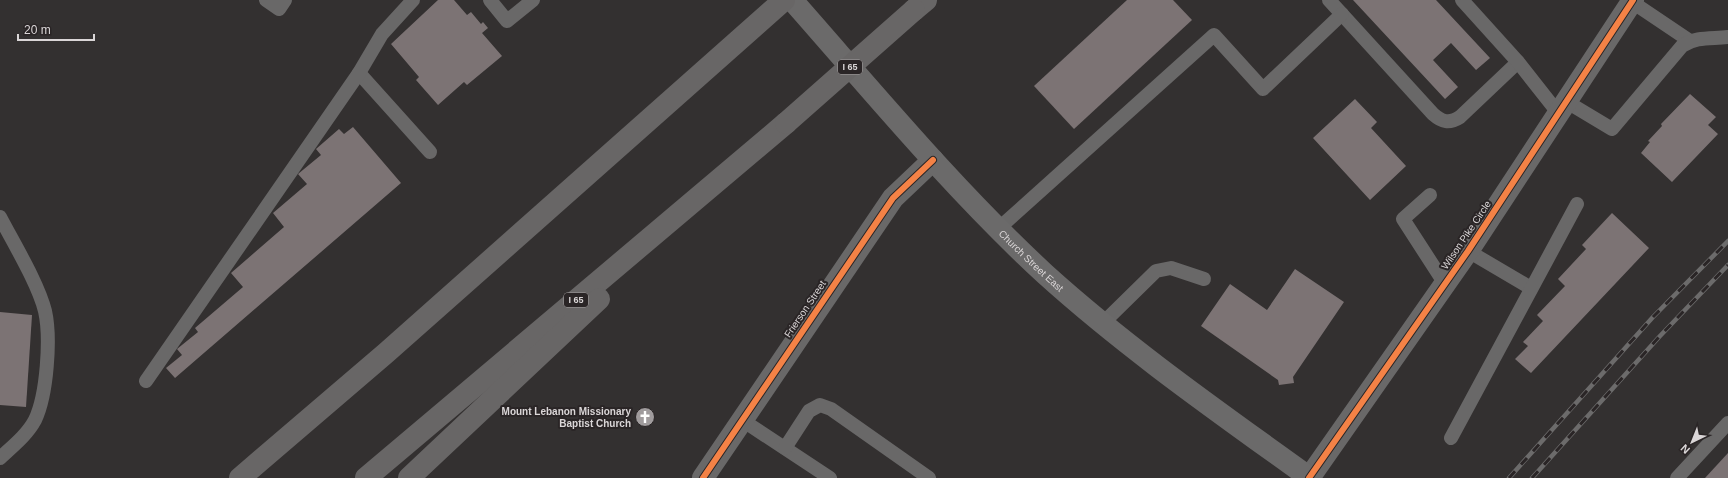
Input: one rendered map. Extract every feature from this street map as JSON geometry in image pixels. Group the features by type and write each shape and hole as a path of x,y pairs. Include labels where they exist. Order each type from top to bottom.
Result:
{"highway":[{"path":"240,478 386,353 728,48 784,0"},
{"name":"I 65","path":"366,478 786,123 920,5"},
{"path":"409,478 786,123"}],"main road":[{"name":"Church Street East","path":"792,0 933,160 998,229 1044,273 1103,323 1172,377 1310,478"}],"street":[{"name":"Wilson Pike Circle","path":"1310,478 1468,251 1633,1"},
{"name":"Frierson Street","path":"703,478 893,198 933,160"}],"lane":[{"path":"266,0 282,4"},
{"path":"146,381 359,73 382,34 413,0"},
{"path":"490,0 507,20 534,0"},
{"path":"1329,0 1434,114 1444,122 1449,122 1460,117 1518,62"},
{"path":"1462,0 1518,62 1563,108 1612,129 1682,46 1690,40 1728,37"},
{"path":"1633,1 1690,40"},
{"path":"998,229 1214,35 1263,88 1342,14"},
{"path":"359,73 430,152"},
{"path":"1430,195 1403,219 1445,284"},
{"path":"1451,438 1577,204"},
{"path":"0,218 41,299 47,324 45,382 40,406 35,420 28,431 0,458"},
{"path":"1468,251 1532,288"},
{"path":"1103,323 1156,271 1171,268 1204,279"},
{"path":"785,448 809,411 820,405 830,409 930,478"},
{"path":"742,420 830,478"},
{"path":"1677,478 1728,423"}],"building":[{"path":"438,0 454,0 467,15 471,12 481,24 483,22 488,28 482,33 502,56 467,85 464,82 438,105 416,80 419,77 391,44"},
{"path":"1127,0 1173,0 1192,20 1074,129 1034,86"},
{"path":"1353,0 1436,0 1490,58 1476,70 1451,43 1433,60 1458,87 1445,99"},
{"path":"1690,94 1716,117 1708,125 1718,134 1672,182 1641,153 1650,142 1648,141 1662,126 1661,124"},
{"path":"1355,99 1377,122 1371,128 1406,166 1370,200 1313,138"},
{"path":"353,127 401,183 175,378 166,368 182,355 177,349 198,332 195,328 243,287 231,273 284,227 273,213 307,184 298,174 321,155 316,149 339,129 344,134"},
{"path":"1612,213 1649,248 1531,373 1515,359 1528,346 1523,342 1543,321 1537,315 1565,286 1558,279 1586,249 1582,245"},
{"path":"1295,269 1344,302 1293,377 1294,383 1279,385 1278,380 1201,326 1230,284 1267,310"},
{"path":"0,312 32,315 26,407 0,405"},
{"path":"1728,453 1728,478 1705,478"}],"railway":[{"path":"1509,478 1653,317 1728,241"},
{"path":"1532,478 1660,336 1728,265"}],"cycle path":[{"path":"1309,478 1468,251 1633,0"},
{"path":"703,478 893,198 933,160"}],"place":[{"name":"Mount Lebanon Missionary Baptist Church","path":"645,417"}]}
